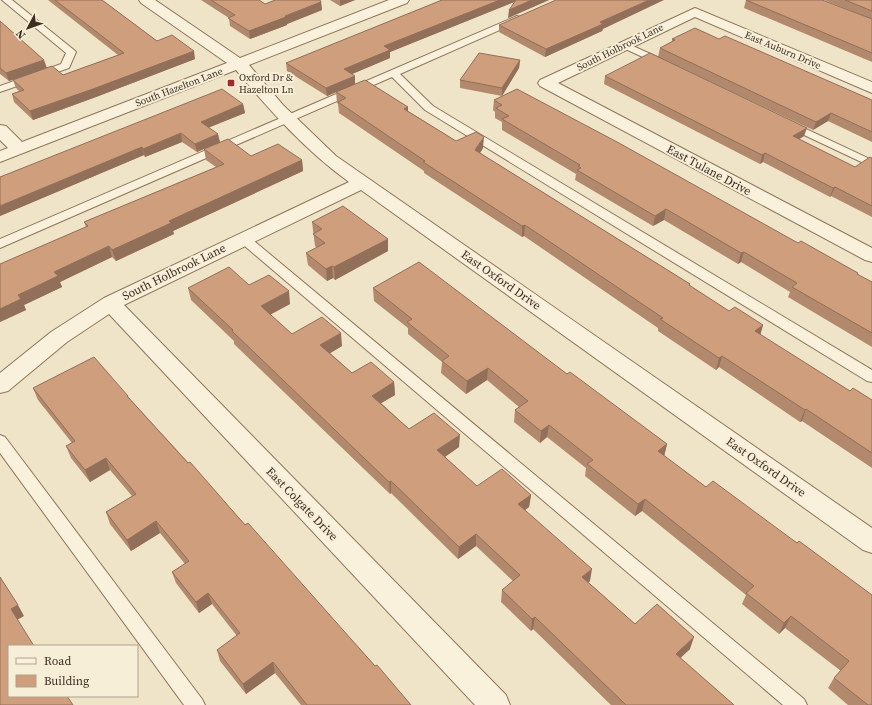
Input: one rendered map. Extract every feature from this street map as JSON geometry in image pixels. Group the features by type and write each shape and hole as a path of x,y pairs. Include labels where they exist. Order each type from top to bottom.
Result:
{"street":[{"name":"East Oxford Drive","path":"146,0 239,64 287,118 330,160 872,542"},
{"name":"South Hazelton Lane","path":"0,157 402,0"},
{"name":"South Holbrook Lane","path":"546,83 695,12"},
{"name":"East Auburn Drive","path":"695,12 872,88"},
{"name":"East Tulane Drive","path":"546,83 872,256"},
{"path":"0,130 19,149"},
{"name":"South Holbrook Lane","path":"0,385 59,336 111,303 362,183"},
{"name":"East Colgate Drive","path":"111,303 132,327 495,705"}],"lane":[{"path":"0,89 65,66 71,52 6,0"},
{"path":"0,244 287,118 525,16"},
{"path":"624,45 671,68"},
{"path":"393,73 429,108 872,377"},
{"path":"779,119 872,164"},
{"path":"244,239 797,705"},
{"path":"0,441 195,705"}],"building":[{"path":"55,0 102,0 157,41 172,35 194,51 30,111 12,94 24,90 13,80 52,66 63,75 124,53"},
{"path":"211,0 259,0 265,4 275,0 320,0 321,2 249,31 228,18 235,15"},
{"path":"442,0 500,0 384,46 390,50 344,69 355,76 326,88 286,63"},
{"path":"516,0 532,0 509,10"},
{"path":"556,0 649,0 600,22 603,24 546,49 499,25"},
{"path":"746,0 822,0 872,19 872,53"},
{"path":"845,0 872,0 872,11"},
{"path":"0,21 44,60 6,73 0,68"},
{"path":"695,28 719,39 725,36 872,100 872,132 831,113 816,122 660,48 675,40 672,39"},
{"path":"479,53 520,60 502,88 460,80"},
{"path":"650,53 807,128 793,136 855,167 870,157 872,158 872,206 765,153 762,155 605,76"},
{"path":"365,80 408,107 404,109 456,141 476,132 484,137 475,150 690,284 689,285 729,311 735,307 763,325 755,331 850,391 853,388 872,400 872,453 722,356 719,358 660,319 663,318 525,225 522,226 423,162 425,161 338,102 346,98 336,92"},
{"path":"222,89 243,104 201,122 218,134 195,144 181,133 143,149 142,147 0,206 0,177"},
{"path":"517,89 619,143 798,243 801,241 872,282 872,333 792,287 797,283 744,252 741,253 666,209 655,216 577,170 581,168 578,166 580,165 502,119 509,116 496,108 502,105 494,100"},
{"path":"228,139 251,156 278,144 302,160 169,221 171,223 112,250 109,246 54,272 58,276 18,295 21,299 0,309 0,264 88,226 84,222 224,164 204,149"},
{"path":"343,206 388,239 334,267 332,266 326,269 306,253 325,243 313,234 322,229 312,222"},
{"path":"419,262 567,374 570,372 667,444 658,451 706,487 713,481 797,543 799,541 872,595 872,705 868,705 834,678 849,661 791,616 784,623 746,593 754,586 645,499 638,504 587,464 593,460 549,425 541,431 515,410 528,401 488,368 467,381 442,361 449,356 407,322 412,319 373,288"},
{"path":"229,267 249,285 269,275 289,291 261,306 292,334 322,317 341,333 320,345 352,373 371,362 394,382 372,396 409,429 434,413 460,435 437,450 477,486 502,469 531,495 518,504 592,569 582,577 635,624 657,604 694,637 676,654 734,705 626,705 535,617 532,619 502,590 520,575 476,534 459,547 391,481 389,482 188,288"},
{"path":"94,357 127,396 188,463 190,462 245,525 248,523 375,666 377,665 411,705 307,705 273,662 243,684 217,650 240,633 208,593 196,602 172,572 189,561 156,521 127,540 106,512 136,494 106,458 85,470 66,446 75,441 33,388"},
{"path":"0,577 18,605 11,609 33,645 8,645 8,697 68,697 73,705 0,705"}],"place":[{"name":"Oxford Dr & Hazelton Ln","path":"231,83"}]}
